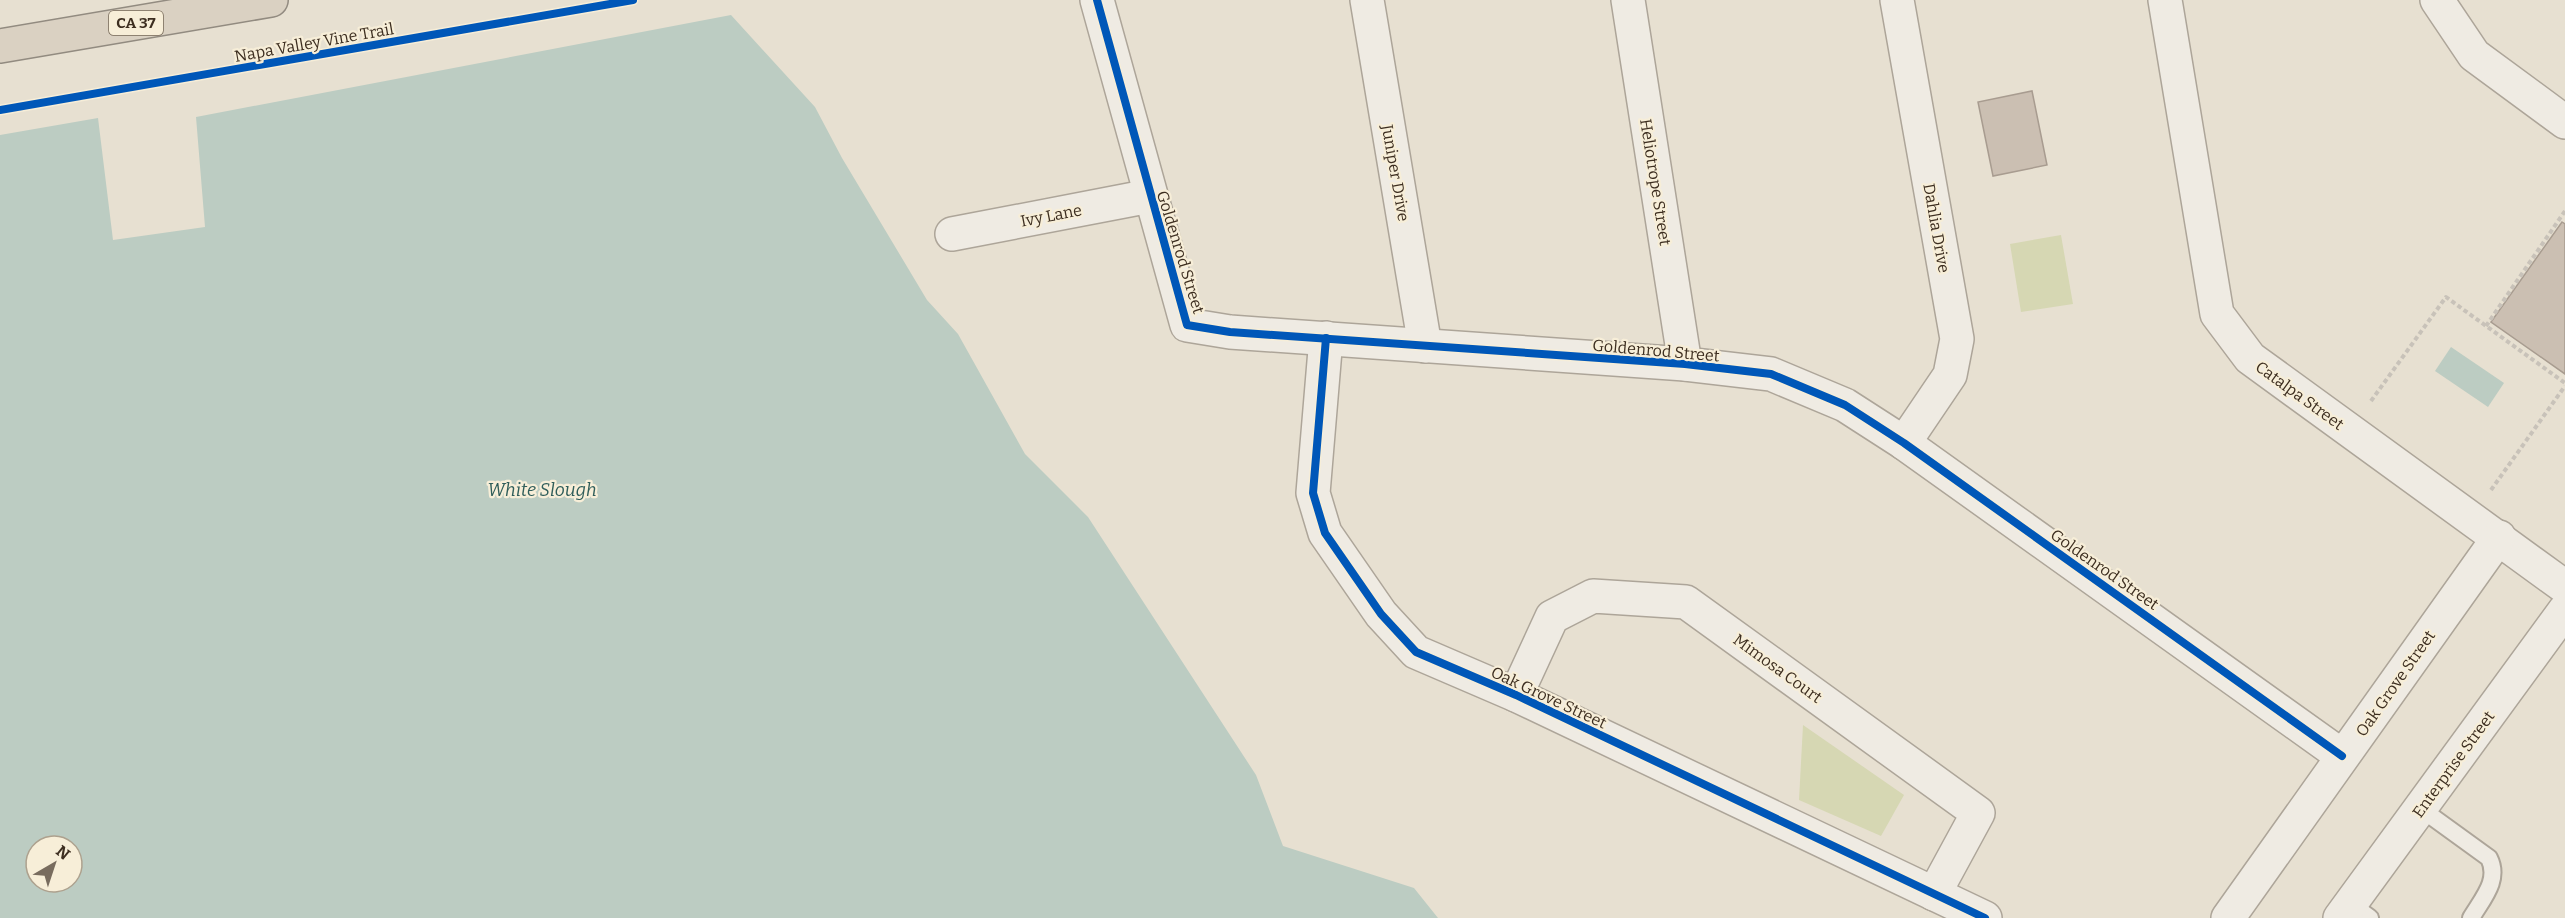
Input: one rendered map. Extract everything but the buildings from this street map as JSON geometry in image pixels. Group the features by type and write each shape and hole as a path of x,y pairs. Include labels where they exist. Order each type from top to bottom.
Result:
{"highway":[{"name":"CA 37","path":"0,46 271,0"}],"street":[{"name":"Goldenrod Street","path":"1097,0 1187,325 1230,332 1685,364 1770,374 1845,405 1904,443 2342,756"},
{"name":"Juniper Drive","path":"1367,0 1425,346"},
{"name":"Heliotrope Street","path":"1628,0 1685,364"},
{"name":"Dahlia Drive","path":"1897,0 1957,339 1950,375 1904,443"},
{"name":"Catalpa Street","path":"2165,0 2217,314 2250,358 2565,587"},
{"path":"2438,0 2474,55 2565,122"},
{"name":"Ivy Lane","path":"952,234 1150,196"},
{"name":"Oak Grove Street","path":"1326,338 1313,493 1325,533 1381,614 1416,652 1516,695 1985,918"},
{"name":"Oak Grove Street","path":"2229,918 2499,537"},
{"name":"Mimosa Court","path":"1516,695 1552,617 1593,596 1686,602 1978,813 1934,894"},
{"name":"Enterprise Street","path":"2354,913 2420,808 2565,610"}],"lane":[{"path":"2420,808 2489,858 2495,870 2493,880 2471,918"}],"path":[{"path":"2486,326 2565,211"},
{"path":"2350,431 2446,297 2565,385 2472,518"}],"green space":[{"path":"2061,235 2073,304 2021,312 2010,244"},
{"path":"1803,725 1904,795 1881,836 1799,800"}],"water":[{"name":"White Slough","path":"731,15 815,107 842,158 927,300 958,334 1025,454 1088,517 1256,775 1283,846 1414,888 1438,918 0,918 0,135 98,118 113,240 205,227 196,117"},
{"path":"2451,347 2504,383 2488,407 2435,371"}],"cycle path":[{"name":"Napa Valley Vine Trail","path":"0,110 633,0"},
{"path":"1097,0 1187,325 1230,332 1685,364 1771,374 1845,405 1904,443 2342,756"},
{"path":"1326,338 1313,493 1325,533 1381,614 1416,652 1516,695 1985,918"}]}
